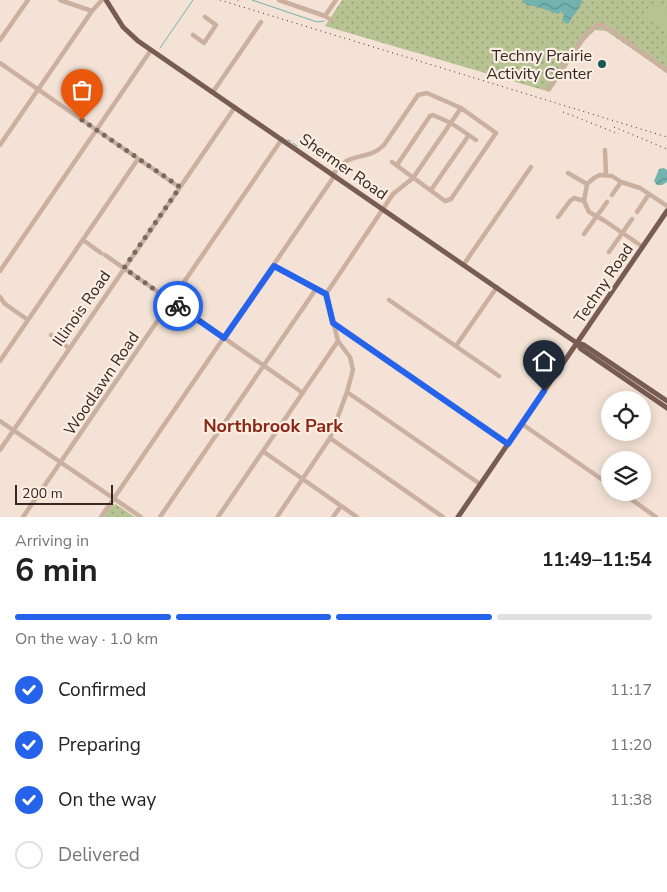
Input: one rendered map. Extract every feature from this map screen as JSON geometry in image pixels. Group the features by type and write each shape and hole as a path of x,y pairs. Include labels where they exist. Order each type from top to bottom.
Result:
{"main road":[{"name":"Shermer Road","path":"104,0 123,27 138,41 577,343 584,345 667,401"},
{"name":"Techny Road","path":"458,517 667,211"},
{"name":"Shermer Road","path":"577,343 581,349 667,408"}],"street":[{"path":"0,40 28,0"},
{"path":"60,0 92,11"},
{"path":"0,145 92,11 104,0"},
{"path":"280,0 331,20"},
{"path":"324,16 336,0"},
{"path":"193,35 204,43 216,25 205,17"},
{"path":"213,92 261,22"},
{"path":"548,88 588,32 599,24 667,71"},
{"path":"0,270 151,50"},
{"path":"0,63 180,187"},
{"path":"101,517 342,164 379,150 418,95 422,93 427,93 461,108 496,133 448,201 413,178 395,163 432,115 451,123 476,140"},
{"name":"Illinois Road","path":"0,450 235,107"},
{"path":"277,517 304,480 330,438 353,370 350,357 338,341 326,294 393,194 413,178 461,108"},
{"path":"431,190 469,135"},
{"name":"Woodlawn Road","path":"23,517 282,139"},
{"path":"605,150 606,175"},
{"path":"0,361 138,159"},
{"path":"464,264 531,167"},
{"path":"568,173 587,184"},
{"path":"643,247 589,212 584,201 587,184 594,178 606,175 612,176 621,182 640,188 667,206"},
{"path":"612,194 621,182"},
{"path":"637,212 649,194"},
{"path":"558,216 574,198 584,201"},
{"path":"584,234 607,202"},
{"path":"609,252 632,219"},
{"path":"83,240 303,393"},
{"path":"274,266 326,294"},
{"path":"456,346 497,287"},
{"path":"160,517 316,289"},
{"path":"0,297 5,304 28,320"},
{"path":"389,300 499,376"},
{"path":"333,323 508,444"},
{"path":"51,335 69,348"},
{"path":"218,517 338,341"},
{"path":"347,392 480,484"},
{"path":"0,421 141,517"},
{"path":"522,424 601,479"},
{"path":"330,438 443,517"},
{"path":"264,452 358,517"},
{"path":"634,501 656,517"},
{"path":"333,517 341,506"}],"green space":[{"path":"342,0 667,0 667,73 606,31 595,30 584,41 550,92 325,26"},
{"path":"657,6 667,12 667,31 645,17 648,7"},
{"path":"115,504 135,517 103,517 111,506"}],"water":[{"path":"522,0 582,0 567,24 562,20 564,15 562,11 558,14 527,5"},
{"path":"664,168 667,170 667,182 657,185 654,181 659,169"}],"waterway":[{"path":"160,48 193,0"},
{"path":"252,0 317,22 324,21"},
{"path":"293,143 297,146"}],"railway":[{"path":"220,0 667,137"},
{"path":"563,112 619,134"},
{"path":"614,127 667,149"}],"way so far":[{"path":"82,120 180,187 124,268 178,306"}],"place":[{"name":"Techny Prairie Activity Center","path":"602,64"}],"district":[{"name":"Northbrook Park","path":"273,426"}],"route":[{"path":"178,306 224,338 274,266 326,294 333,323 508,444 544,391"}]}
